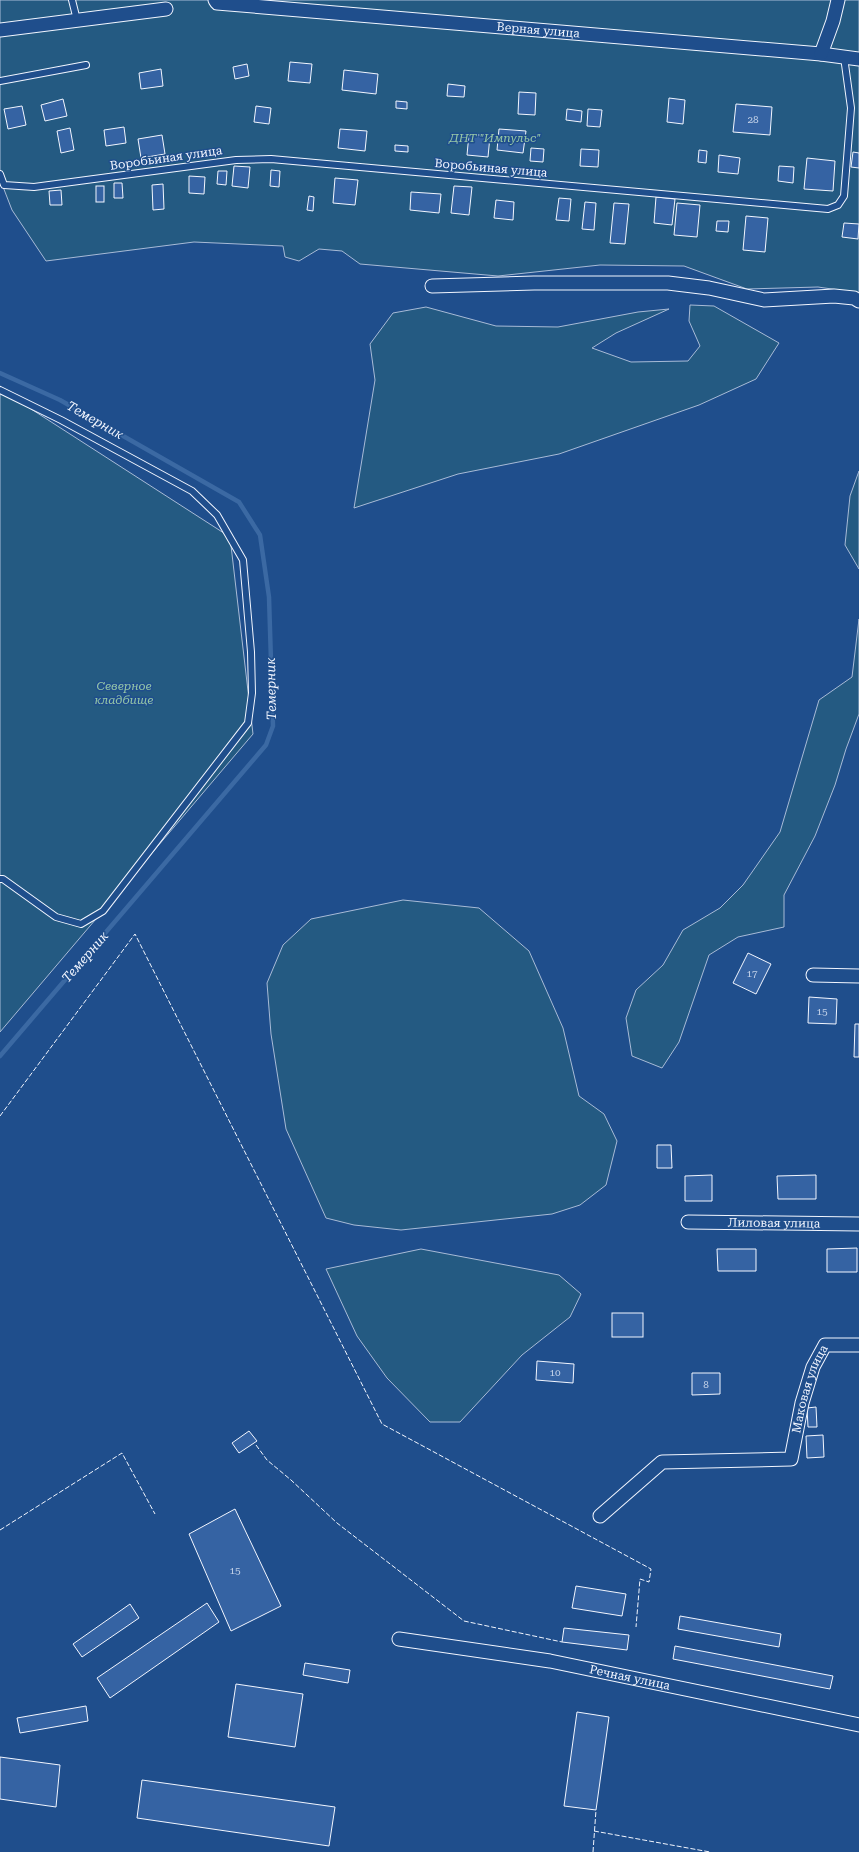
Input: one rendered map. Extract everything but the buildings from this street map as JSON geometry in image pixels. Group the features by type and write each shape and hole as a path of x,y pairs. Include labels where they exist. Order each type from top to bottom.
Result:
{"street":[{"path":"821,54 833,21 838,0"},
{"name":"Верная улица","path":"216,2 821,54 859,59"},
{"path":"0,30 166,9"},
{"path":"432,286 534,283 668,283 709,288 764,300 834,296 854,298 859,301"},
{"path":"813,976 859,976"},
{"name":"Лиловая улица","path":"688,1222 859,1224"},
{"name":"Маковая улица","path":"600,1516 662,1462 791,1458 795,1445 802,1403 811,1374 825,1345 859,1345"},
{"name":"Речная улица","path":"399,1639 550,1661 859,1725"}],"lane":[{"path":"72,0 76,20"},
{"name":"Воробьиная улица","path":"0,174 4,185 34,187 236,160 271,159 828,208 838,205 844,196 851,108 844,57"},
{"path":"0,81 86,65"},
{"path":"0,390 61,420 192,491 217,515 243,560 251,652 252,693 248,723 103,912 81,924 56,917 3,879 0,879"}],"green space":[{"name":"ДНТ \"Импульс\"","path":"0,0 859,0 859,293 818,287 747,289 684,266 600,265 498,276 360,264 342,251 319,249 299,261 285,257 283,246 194,242 46,261 12,210 0,179"},
{"path":"690,305 714,306 779,343 756,379 699,405 559,454 458,474 354,508 375,380 370,344 393,313 426,307 496,326 558,327 638,312 669,309 616,333 592,348 631,362 688,361 700,346 689,321"},
{"name":"Северное кладбище","path":"0,389 230,537 253,734 0,1032"},
{"path":"859,471 859,569 845,545 850,496"},
{"path":"859,619 859,714 835,785 815,836 784,895 784,927 738,937 709,955 679,1042 662,1068 632,1056 626,1018 636,990 663,965 683,930 720,908 743,885 780,832 819,700 852,677"},
{"path":"403,900 479,908 529,951 563,1028 579,1096 604,1114 617,1141 606,1185 580,1205 552,1214 401,1230 354,1225 326,1218 286,1129 271,1034 267,983 283,945 311,919"},
{"path":"421,1249 559,1275 581,1294 570,1317 522,1355 460,1422 430,1422 387,1378 357,1336 326,1269"}],"waterway":[{"name":"Темерник","path":"0,373 60,400 239,502 260,535 269,597 273,726 266,745 0,1056"}],"fence":[{"path":"0,1116 135,934 382,1424 651,1569 649,1582 640,1579 636,1627"},
{"path":"256,1445 267,1460 337,1523 464,1621 562,1642"},
{"path":"0,1530 122,1453 155,1514"},
{"path":"593,1852 596,1810"},
{"path":"594,1831 710,1852"}]}
